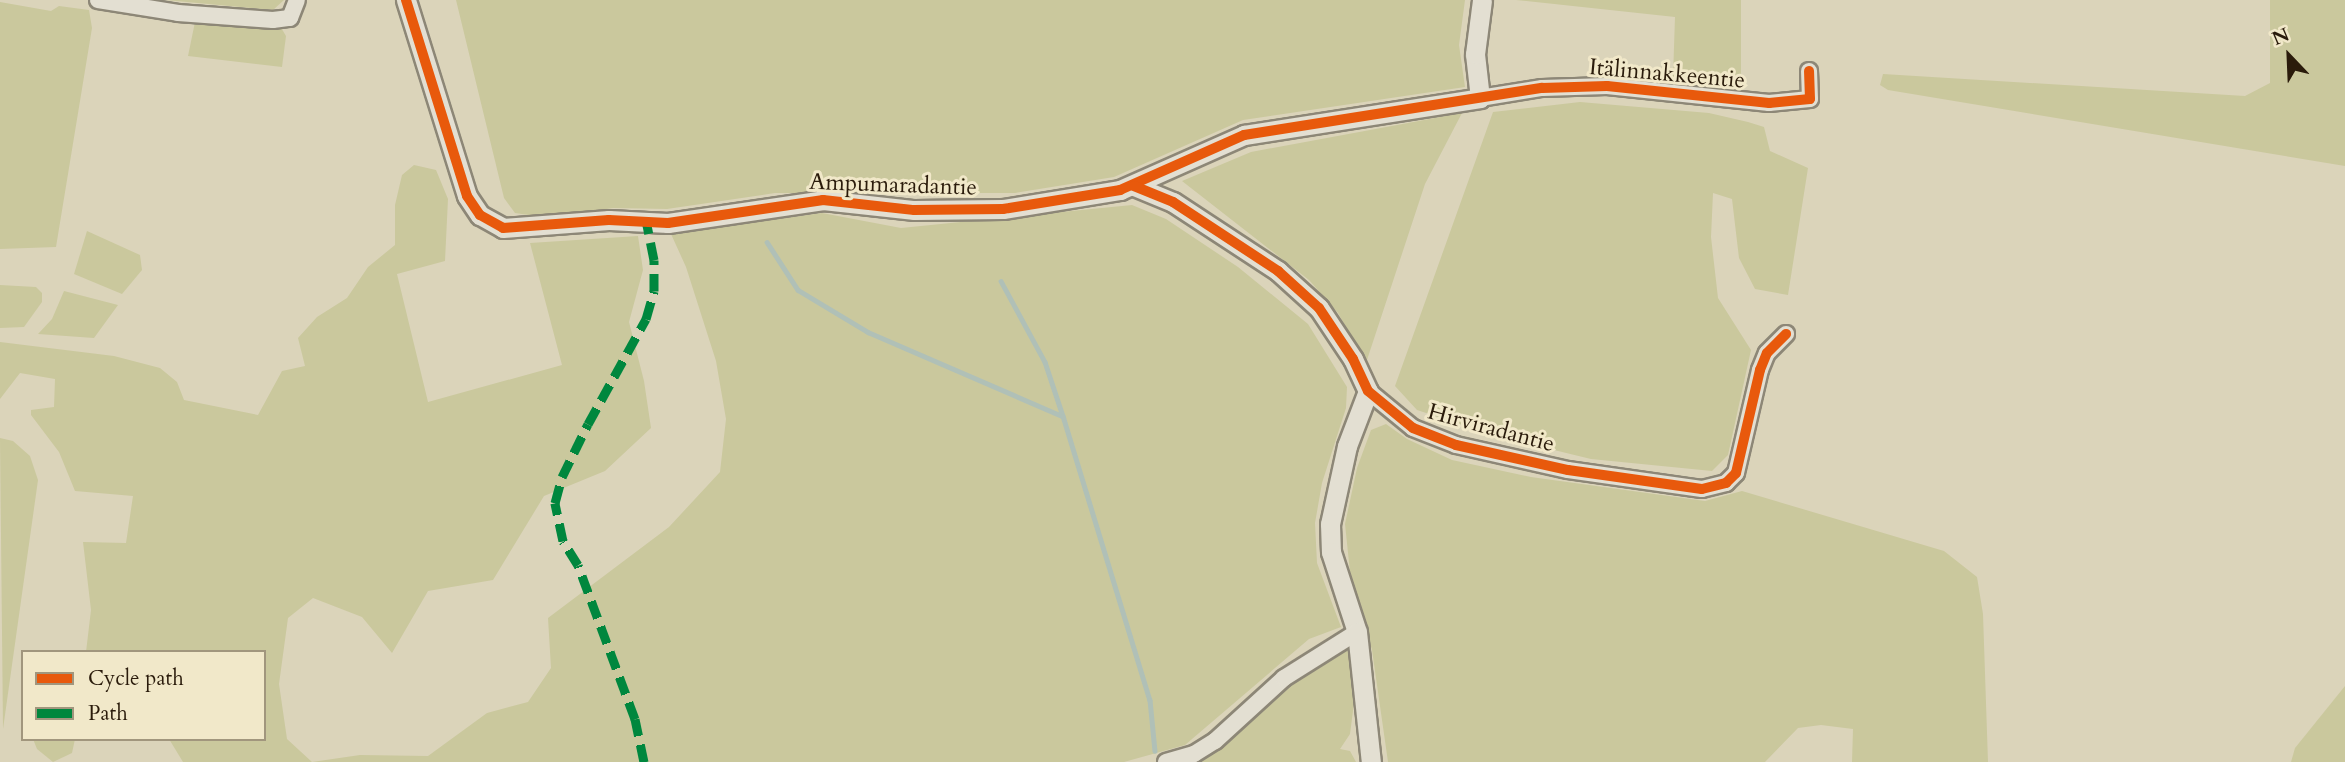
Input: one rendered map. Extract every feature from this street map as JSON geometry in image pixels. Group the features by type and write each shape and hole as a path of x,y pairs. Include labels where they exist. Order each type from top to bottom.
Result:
{"street":[{"path":"98,0 178,13 273,20 290,18 297,0"},
{"name":"Ampumaradantie","path":"407,0 467,196 480,215 503,228 609,220 668,223 823,200 914,210 1003,209 1134,186 1244,135 1480,98"},
{"path":"1480,98 1475,54 1482,0"},
{"name":"Itälinnakkeentie","path":"1480,98 1542,89 1607,86 1769,103 1810,99 1809,71"},
{"name":"Hirviradantie","path":"1134,186 1173,202 1278,271 1319,309 1353,359 1368,391 1413,428 1456,445 1568,470 1702,489 1726,483 1736,473 1760,370 1767,353 1786,334"},
{"path":"1368,391 1347,446 1330,524 1331,552 1357,632 1371,762"},
{"path":"1166,762 1194,754 1215,741 1284,678 1357,632"}],"shaded area":[{"path":"166,0 284,0 273,10"},
{"path":"456,0 1465,0 1459,45 1465,87 1243,120 1114,177 1015,193 775,193 667,209 613,208 549,218 515,213 504,198"},
{"path":"1516,0 1741,0 1741,83 1673,77 1675,17"},
{"path":"2270,0 2345,0 2345,166 1888,90 1880,85 1883,74 2245,96 2270,83"},
{"path":"0,2 51,11 59,6 89,10 92,28 56,247 0,249"},
{"path":"195,22 280,26 286,36 282,67 188,56"},
{"path":"1580,102 1709,113 1748,122 1764,127 1770,151 1808,168 1788,295 1755,289 1739,258 1732,199 1713,193 1711,237 1718,298 1751,350 1728,455 1712,471 1591,459 1496,436 1417,410 1395,386 1493,112"},
{"path":"1462,113 1425,184 1366,363 1338,313 1309,280 1182,181 1251,152"},
{"path":"414,165 436,170 448,199 445,261 397,274 428,402 562,365 530,243 638,236 643,270 629,322 644,381 651,428 605,471 544,496 493,580 428,591 392,653 362,617 313,598 288,618 279,684 287,739 312,762 183,762 170,741 266,741 266,650 86,650 91,610 83,542 126,543 133,496 75,491 59,452 31,415 31,410 54,407 55,379 20,373 0,399 0,342 114,356 160,368 177,382 184,400 258,415 282,371 305,366 298,338 317,317 347,298 368,267 395,245 395,205 402,175"},
{"path":"1132,205 1166,219 1238,267 1308,324 1347,387 1346,408 1322,483 1315,523 1317,563 1341,627 1309,639 1185,745 1124,762 312,762 360,755 428,756 487,713 528,702 551,668 548,618 669,527 720,472 726,419 716,361 686,267 671,234 822,213 901,228"},
{"path":"87,231 140,255 142,270 122,294 74,274"},
{"path":"0,285 36,287 42,293 42,302 24,327 0,328"},
{"path":"64,291 118,305 94,338 38,334 52,319"},
{"path":"1386,424 1407,439 1452,460 1531,477 1705,501 1742,491 1944,551 1977,577 1983,614 1988,762 1852,762 1853,729 1821,725 1798,728 1765,762 1388,762 1372,650 1350,572 1345,524 1357,468 1371,430"},
{"path":"0,438 13,441 30,456 38,480 3,729"},
{"path":"1347,650 1351,657 1354,703 1350,734 1340,749 1350,751 1356,762 1199,762 1248,724 1285,687"},
{"path":"2345,686 2345,762 2291,762 2295,748"},
{"path":"34,741 75,741 72,753 53,762 37,749"}],"waterway":[{"path":"767,242 798,290 868,332 1062,416"},
{"path":"1001,281 1045,362 1063,416 1150,700 1155,751"}],"marked path":[{"path":"644,762 635,719 578,565 563,541 555,503 562,477 588,424 646,319 654,291 654,260 646,220"}],"cycle path":[{"path":"406,0 467,196 480,215 503,228 609,220 668,223 823,200 914,210 1003,209 1120,190 1244,135 1542,88 1607,86 1769,103 1810,99 1809,71"},
{"path":"1134,186 1173,202 1278,271 1319,308 1353,359 1368,391 1413,428 1456,445 1568,470 1702,489 1726,483 1736,473 1760,370 1767,353 1786,334"}]}
